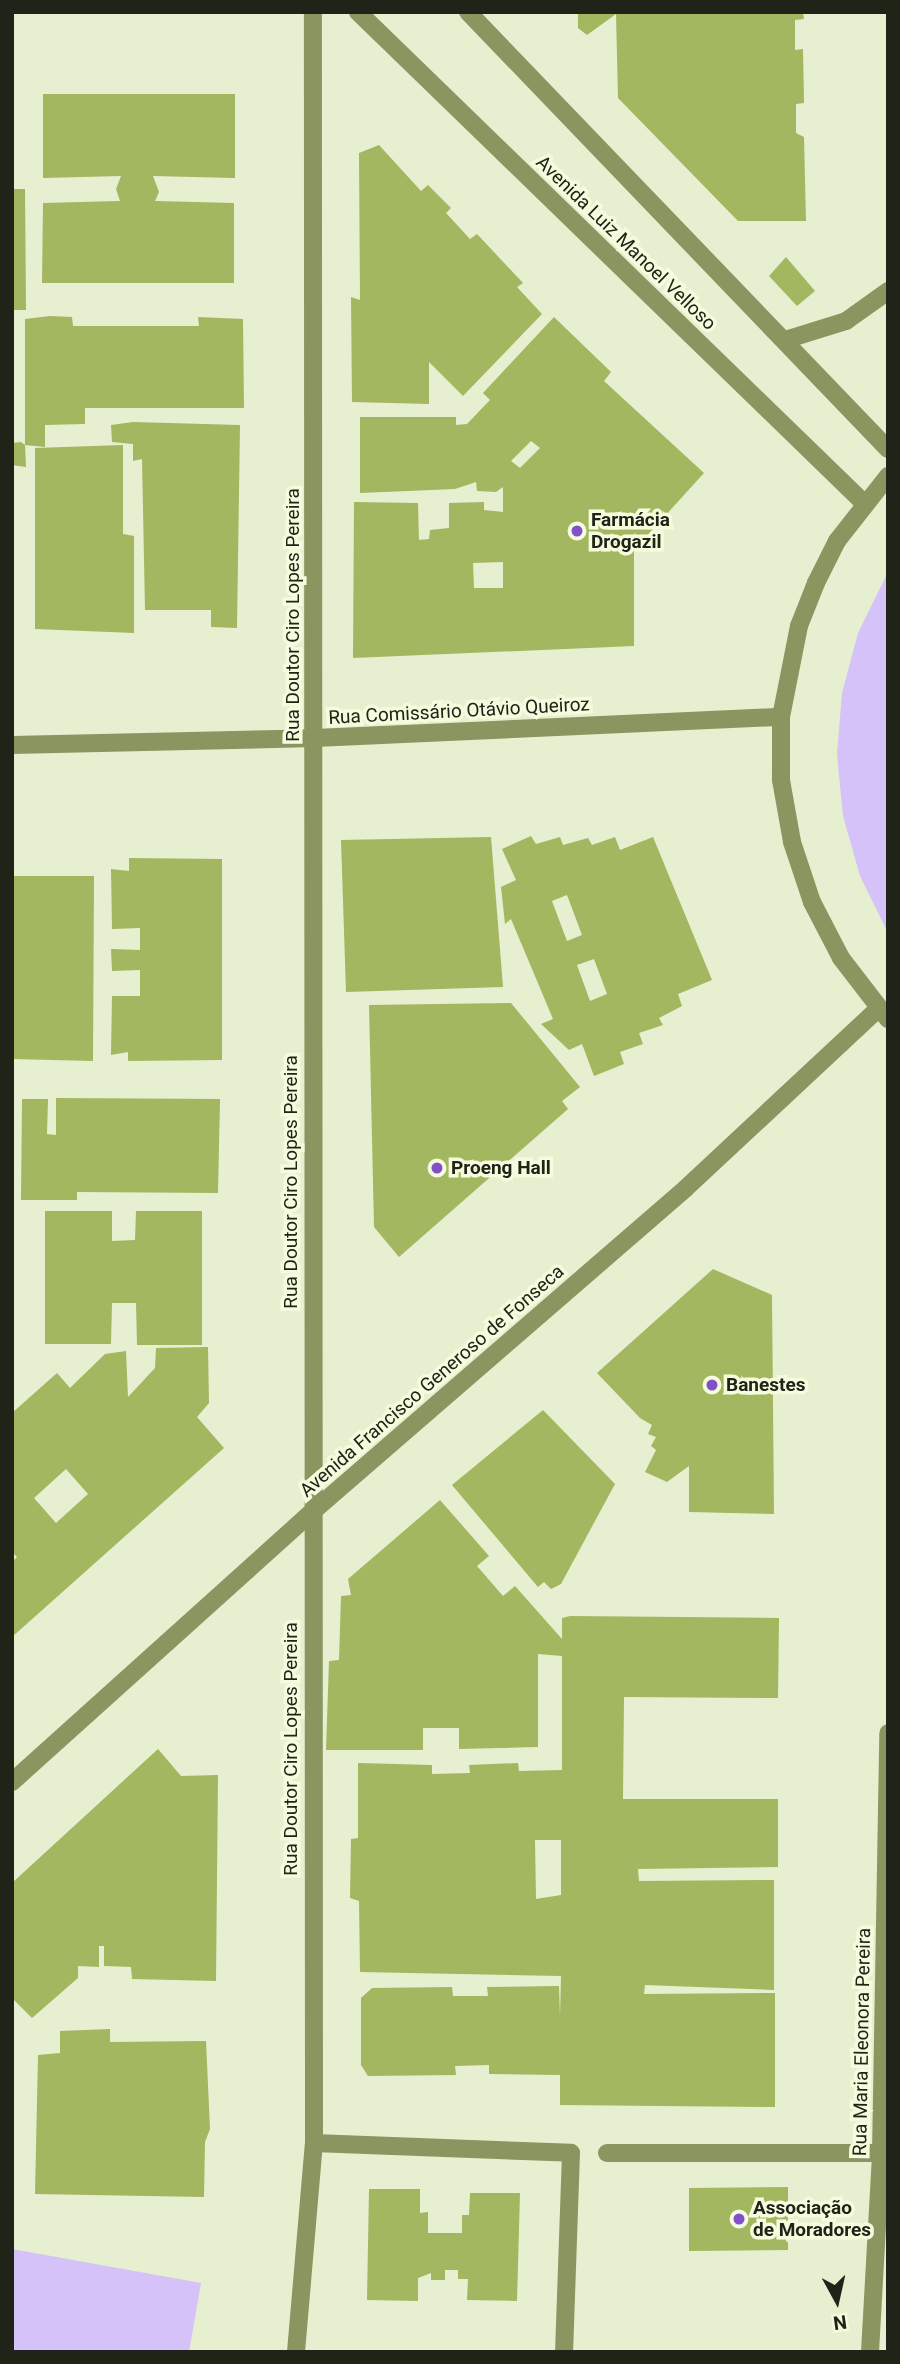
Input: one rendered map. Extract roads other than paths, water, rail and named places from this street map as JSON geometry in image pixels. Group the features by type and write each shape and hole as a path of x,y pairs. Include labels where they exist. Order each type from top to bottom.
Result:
{"street":[{"name":"Rua Doutor Ciro Lopes Pereira","path":"296,2352 314,2143 311,1513 313,12"},
{"name":"Avenida Luiz Manoel Velloso","path":"358,12 864,503"},
{"path":"468,12 888,449"},
{"path":"785,340 846,321 888,291"},
{"path":"883,1014 841,958 812,902 796,854 781,780 781,717 799,626 837,541 864,503 888,476"},
{"name":"Rua Comissário Otávio Queiroz","path":"12,745 314,738 781,717"},
{"name":"Avenida Francisco Generoso de Fonseca","path":"12,1782 311,1513 883,1014"},
{"name":"Rua Maria Eleonora Pereira","path":"870,2352 886,2037 888,1733"},
{"path":"314,2143 572,2153 564,2352"},
{"path":"607,2153 881,2153"}],"place":[{"name":"Farmácia Drogazil","path":"577,531"},
{"name":"Proeng Hall","path":"437,1168"},
{"name":"Banestes","path":"712,1385"},
{"name":"Associação de Moradores","path":"739,2219"}]}
